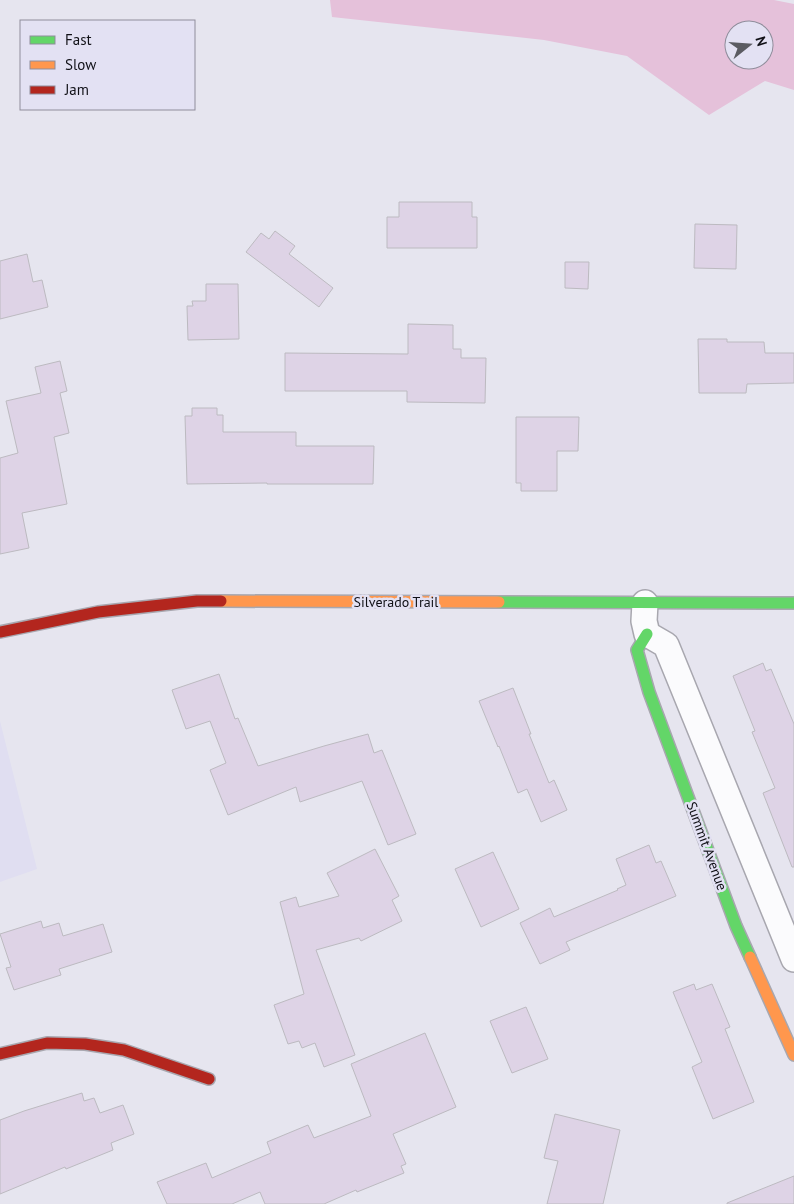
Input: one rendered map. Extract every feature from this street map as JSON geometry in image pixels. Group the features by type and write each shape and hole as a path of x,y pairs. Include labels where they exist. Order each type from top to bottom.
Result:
{"main road":[{"name":"Silverado Trail","path":"0,632 98,612 197,601 794,602"},
{"name":"Summit Avenue","path":"647,634 637,650 650,692 736,926 794,1055"},
{"path":"0,1054 47,1043 85,1044 124,1050 209,1079"}],"street":[{"name":"Summit Avenue","path":"644,603 644,621 647,634"},
{"path":"647,634 666,645 794,959"}],"shaded area":[{"path":"330,0 774,0 794,4 794,90 765,81 709,115 627,56 544,40 332,17"},
{"path":"0,721 37,869 0,882"}],"building":[{"path":"399,202 472,202 472,217 477,217 477,248 387,248 387,217 399,217"},
{"path":"695,224 737,225 736,269 694,268"},
{"path":"275,231 295,246 289,254 333,288 319,307 246,252 261,233 269,239"},
{"path":"27,254 33,282 42,280 48,307 0,319 0,261"},
{"path":"565,262 589,262 588,289 565,288"},
{"path":"206,284 238,284 239,339 188,340 187,306 193,306 192,301 206,301"},
{"path":"408,324 453,325 453,349 461,349 461,358 486,358 485,403 407,402 407,391 285,391 285,353 408,354"},
{"path":"698,339 727,339 727,342 764,342 765,353 794,353 794,383 747,384 746,393 699,393"},
{"path":"60,361 67,391 60,393 69,433 54,437 67,504 22,513 29,548 0,554 0,458 18,453 6,401 41,393 35,367"},
{"path":"192,408 217,408 217,415 223,415 223,432 296,432 296,446 374,446 373,484 187,484 185,416 192,416"},
{"path":"516,417 579,417 578,451 557,451 557,491 521,491 521,483 516,483"},
{"path":"763,663 766,671 771,669 794,724 794,867 792,867 763,793 775,788 752,732 755,731 733,676"},
{"path":"219,674 235,719 238,718 258,766 368,734 374,753 382,750 416,834 388,845 362,781 300,802 296,787 228,815 210,770 226,763 210,721 186,729 172,690"},
{"path":"513,688 549,783 554,780 567,810 541,822 527,789 518,793 479,701"},
{"path":"649,845 656,863 661,861 676,896 566,942 570,950 540,964 520,923 550,908 554,917 618,890 626,885 616,859"},
{"path":"375,849 399,896 392,900 402,921 361,941 359,938 316,950 355,1055 324,1067 315,1043 302,1048 299,1041 288,1044 274,1005 304,994 280,902 296,897 299,907 339,896 327,873"},
{"path":"493,852 519,909 481,927 455,869"},
{"path":"41,921 43,928 59,923 63,936 103,924 112,952 59,969 61,975 14,990 6,968 11,967 0,934"},
{"path":"694,984 696,990 712,984 730,1027 725,1029 754,1102 713,1119 692,1067 702,1062 673,992"},
{"path":"526,1007 548,1059 512,1073 490,1021"},
{"path":"425,1033 456,1107 393,1134 406,1164 401,1166 404,1173 324,1204 265,1204 260,1192 232,1204 167,1204 157,1182 206,1163 212,1178 271,1153 267,1142 308,1125 314,1138 371,1116 351,1064"},
{"path":"82,1093 84,1101 94,1098 100,1113 123,1105 134,1134 111,1143 113,1150 66,1169 65,1167 0,1194 0,1120"},
{"path":"555,1114 620,1130 603,1204 547,1204 558,1161 544,1158"},
{"path":"794,1176 794,1204 727,1204 727,1203"}],"traffic: fast":[{"path":"499,602 794,603"},
{"path":"647,634 637,650 649,692 736,926 750,957"}],"traffic: slow":[{"path":"221,601 499,602"},
{"path":"750,957 794,1055"}],"traffic: jam":[{"path":"0,632 98,612 197,601 221,601"},
{"path":"0,1054 47,1043 85,1044 124,1050 209,1079"}]}
